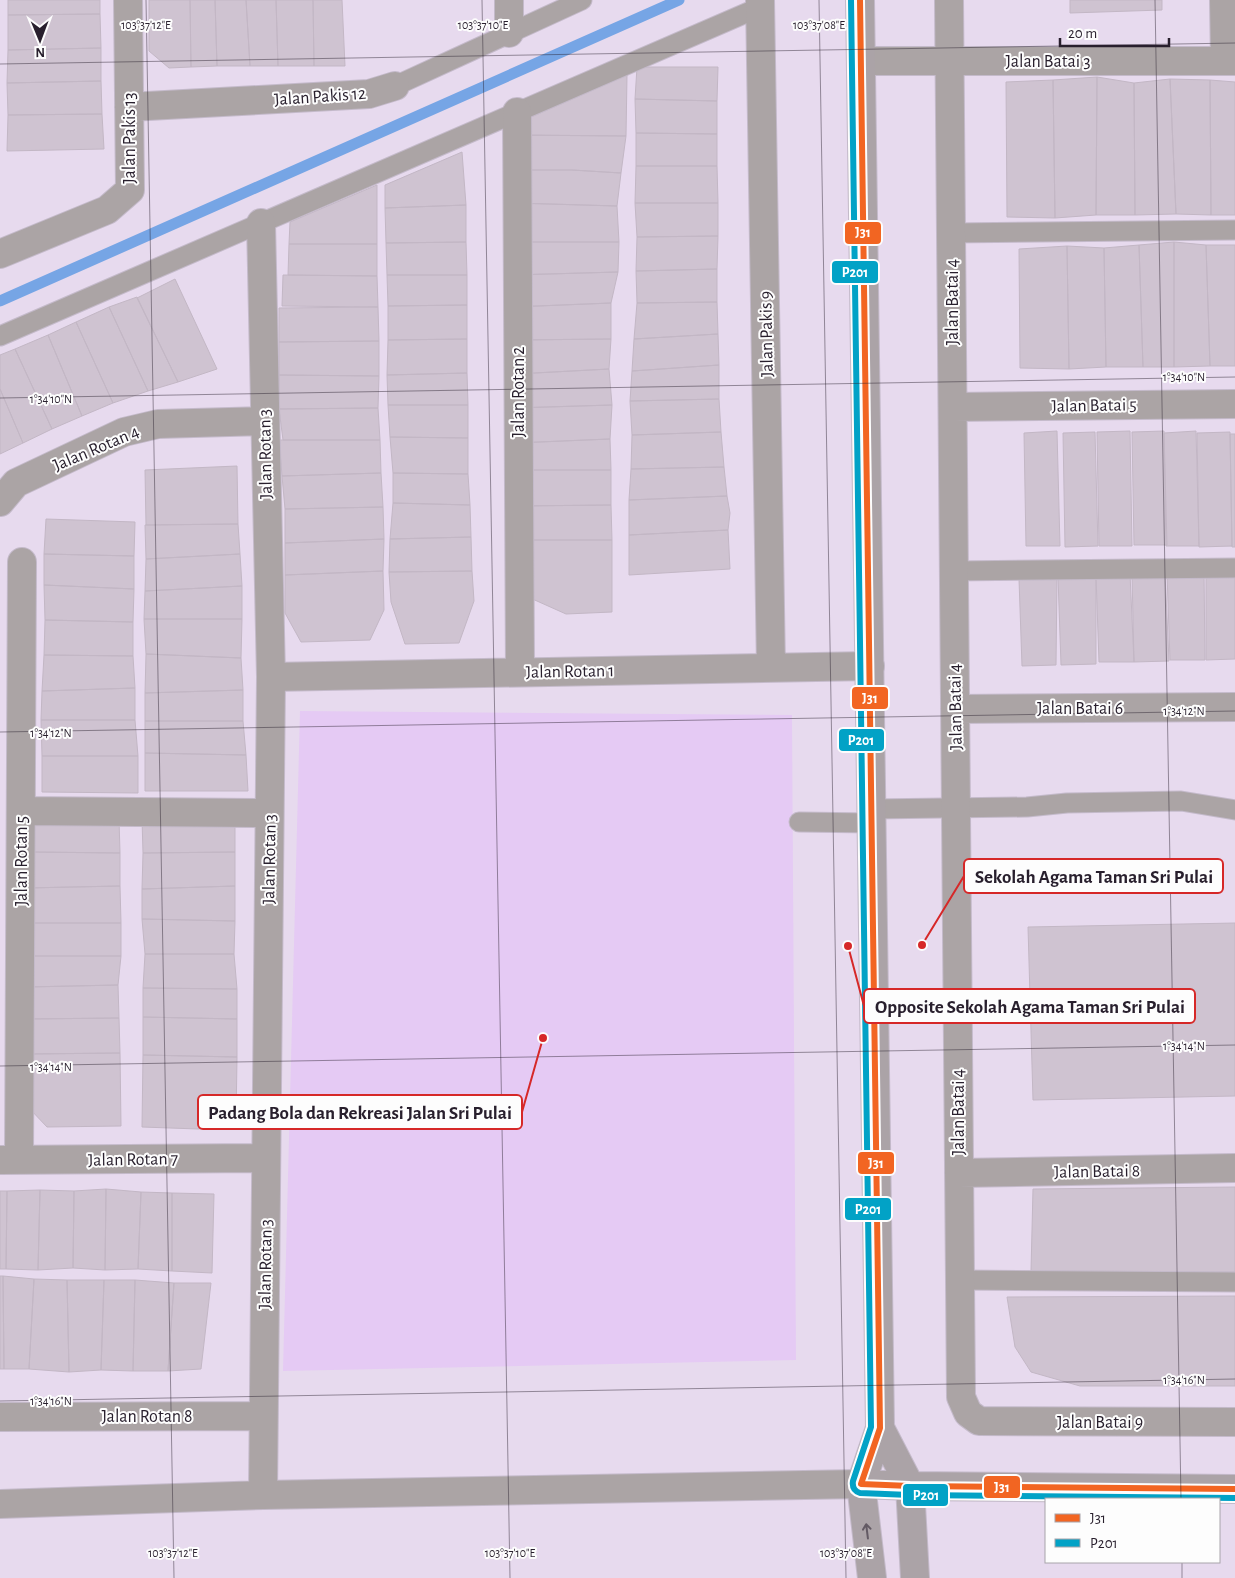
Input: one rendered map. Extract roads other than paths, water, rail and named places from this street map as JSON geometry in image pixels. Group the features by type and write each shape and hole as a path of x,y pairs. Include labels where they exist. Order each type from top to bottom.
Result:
{"street":[{"name":"Jalan Pakis 13","path":"0,254 107,210 130,190 128,0"},
{"path":"509,0 509,33"},
{"path":"860,0 880,1428 861,1484 872,1578"},
{"name":"Jalan Batai 4","path":"949,0 959,1280 961,1397 968,1413"},
{"path":"1224,0 1230,61"},
{"name":"Jalan Pakis 9","path":"760,4 771,668"},
{"name":"Jalan Batai 3","path":"861,61 1230,61"},
{"name":"Jalan Pakis 12","path":"129,107 369,94 394,86"},
{"name":"Jalan Rotan 2","path":"517,112 520,672"},
{"name":"Jalan Rotan 3","path":"261,223 270,677 263,1495"},
{"name":"Jalan Batai 5","path":"953,407 1235,404"},
{"name":"Jalan Rotan 4","path":"0,502 16,483 124,432 158,424 264,421"},
{"name":"Jalan Rotan 5","path":"10,1160 10,910 21,811 22,562"},
{"name":"Jalan Rotan 1","path":"270,677 870,666"},
{"name":"Jalan Batai 6","path":"955,709 1235,707"},
{"path":"21,811 269,812"},
{"name":"Jalan Rotan 7","path":"10,1160 266,1158"},
{"name":"Jalan Batai 8","path":"959,1173 1235,1168"},
{"name":"Jalan Batai 9","path":"968,1413 979,1421 1235,1422"},
{"name":"Jalan Rotan 8","path":"0,1417 263,1416"},
{"path":"880,1428 910,1486 915,1578"},
{"path":"0,1504 263,1495 861,1484 1235,1489"}],"lane":[{"name":"Jalan Pakis 12","path":"394,86 582,0"},
{"path":"0,336 517,112 760,4"},
{"path":"951,233 1235,230"},
{"path":"954,571 1235,568"},
{"path":"800,822 956,807 1027,807 1067,803 1181,801 1235,810"},
{"path":"959,1280 1235,1282"}],"waterway":[{"path":"0,301 679,0"}],"place":[{"name":"Sekolah Agama Taman Sri Pulai","path":"922,945"},
{"name":"Opposite Sekolah Agama Taman Sri Pulai","path":"848,946"},
{"name":"Padang Bola dan Rekreasi Jalan Sri Pulai","path":"543,1038"}]}
